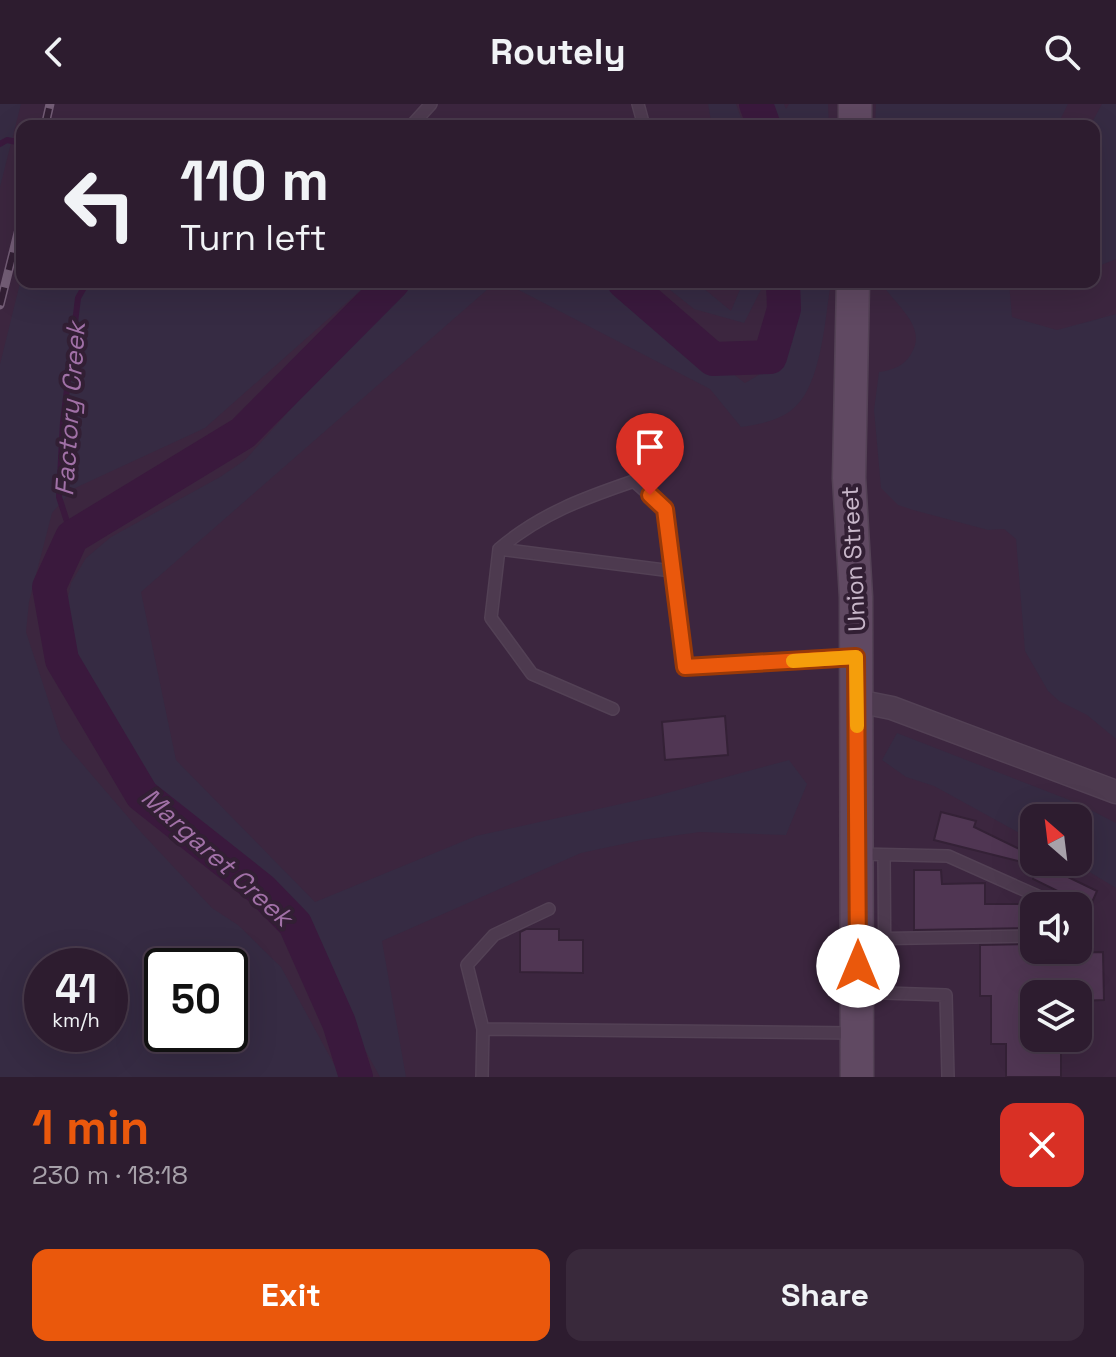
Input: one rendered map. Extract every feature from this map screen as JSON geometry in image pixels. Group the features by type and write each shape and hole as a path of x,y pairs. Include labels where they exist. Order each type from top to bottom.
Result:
{"main road":[{"name":"Union Street","path":"853,288 849,478 856,591 857,701 871,854 871,993 858,1033 857,1077"}],"street":[{"path":"857,701 892,708 1116,792"}],"lane":[{"path":"416,120 431,104"},
{"path":"613,709 532,674 491,618 499,549 523,529 579,499 634,481 665,509 685,667 856,657"},
{"path":"499,549 672,571"},
{"path":"871,854 948,856 1029,892"},
{"path":"482,1077 483,1029 467,965 494,935 549,909"},
{"path":"871,939 1020,936"},
{"path":"871,993 946,995 948,1077"},
{"path":"483,1029 858,1033"}],"shaded area":[{"path":"0,104 21,104 16,120 0,187"},
{"path":"708,104 736,104 742,120 711,120"},
{"path":"765,104 784,104 786,109 789,104 828,104 829,120 769,120"},
{"path":"876,104 1068,104 1060,120 875,120"},
{"path":"1102,104 1116,104 1116,259 1100,266 1100,120 1093,120"},
{"path":"19,288 363,288 205,428 73,489 52,513 29,602 26,632 61,739 212,908 238,925 281,967 341,1077 0,1077 0,364"},
{"path":"408,288 489,288 141,592 176,760 315,902 476,836 652,797 789,760 807,784 786,835 700,832 581,853 382,941 406,1077 380,1077 295,918 165,811 87,687 70,628 68,598 71,583 86,558 111,537 245,460 331,364"},
{"path":"515,288 619,288 745,383 772,367 792,343 797,288 830,288 816,367 811,383 794,408 782,416 741,427 710,389"},
{"path":"668,288 703,288 731,311 741,288 762,288 744,323 694,309"},
{"path":"1010,288 1012,317 1057,330 1116,314 1116,739 1087,715 1059,701 1048,691 1025,651 1016,539 1004,529 988,530 898,505 881,488 874,410 879,372 905,362 915,344 916,334 907,316 886,290"},
{"path":"897,733 1079,804 1020,804 1020,833 934,786 906,777 882,760"},
{"path":"1092,811 1116,823 1116,888 1092,873"}],"building":[{"path":"725,716 728,755 665,760 662,722"},
{"path":"941,812 976,821 974,827 1020,849 1020,862 934,840"},
{"path":"914,870 941,870 942,884 985,883 985,904 1020,904 1020,928 914,930"},
{"path":"1033,876 1066,876 1097,891 1092,902 1092,892 1059,892 1033,879"},
{"path":"526,929 559,929 559,940 583,940 583,973 520,972 520,932"},
{"path":"1020,944 1020,964 1092,964 1092,952 1103,952 1104,1000 1092,1000 1092,980 1020,980 1020,1052 1061,1052 1061,1077 1006,1077 1006,1044 991,1044 991,996 980,996 980,945"}],"waterway":[{"name":"Margaret Creek","path":"756,104 762,120"},
{"name":"Factory Creek","path":"0,144 7,140 16,142"},
{"name":"Factory Creek","path":"72,537 59,497 63,422 78,298 84,288"},
{"name":"Margaret Creek","path":"356,1077 339,1023 295,924 262,890 142,795 62,660 49,587 72,537 243,433 387,288"},
{"name":"Margaret Creek","path":"631,288 713,359 770,357 784,309 783,288"}],"railway":[{"path":"46,120 50,104"},
{"path":"0,305 16,241"}],"slow traffic":[{"path":"793,661 856,657 857,726"}],"route":[{"path":"650,495 665,509 685,667 856,657 858,966"}]}
